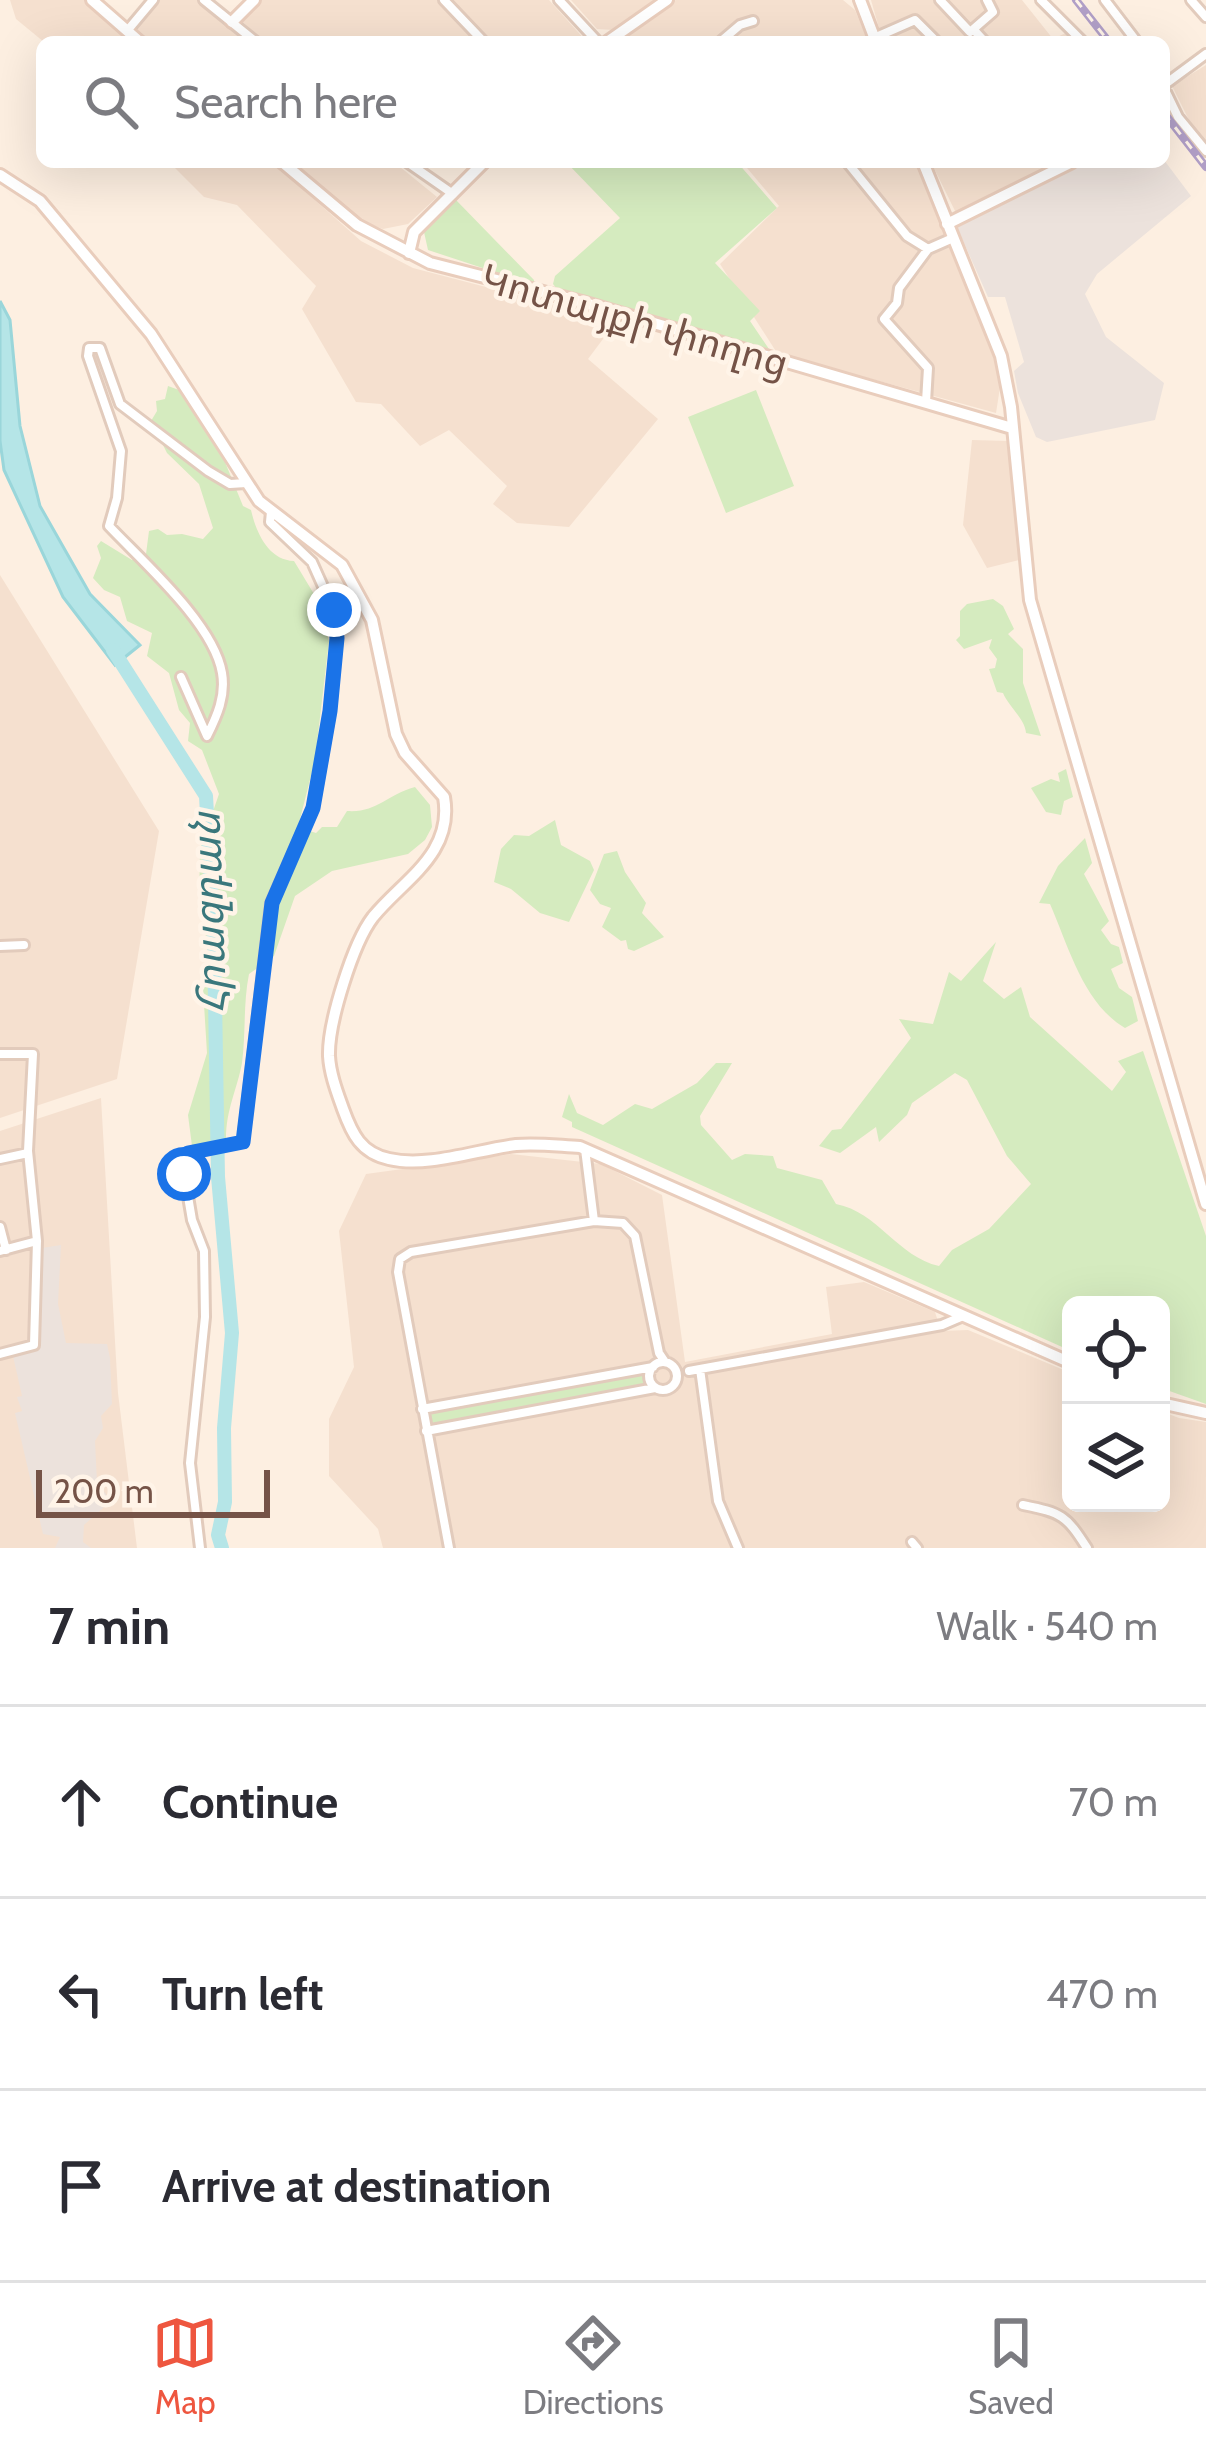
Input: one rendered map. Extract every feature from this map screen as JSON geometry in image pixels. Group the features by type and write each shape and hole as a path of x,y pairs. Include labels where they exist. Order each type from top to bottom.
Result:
{"street":[{"path":"92,0 133,36"},
{"path":"127,31 153,0"},
{"path":"204,0 249,36"},
{"path":"232,22 254,0"},
{"path":"443,0 478,36"},
{"path":"559,0 597,36"},
{"path":"612,36 667,0"},
{"path":"860,0 874,36"},
{"path":"940,0 966,31 974,30 993,12 987,0"},
{"path":"1041,0 1076,36"},
{"path":"1105,0 1132,36"},
{"path":"1191,0 1206,17"},
{"path":"883,36 915,20 932,36"},
{"path":"728,36 753,21"},
{"path":"974,30 980,36"},
{"path":"1170,82 1206,54"},
{"path":"1170,100 1206,151"},
{"name":"Կոտայքի փողոց","path":"289,168 357,226 430,263 582,302 1012,428"},
{"path":"416,168 453,194"},
{"path":"409,254 414,232 478,168"},
{"path":"852,168 907,236 928,249"},
{"path":"925,168 1001,356 1030,600 1206,1204"},
{"path":"947,224 1060,168"},
{"path":"0,175 40,201 151,334 246,483 271,512 342,565 372,620 396,734 405,753 444,797 446,811 436,849 362,936 332,1029 329,1055 352,1135 366,1151 404,1162 522,1144 585,1149 1062,1359"},
{"path":"926,403 928,368 884,319 897,303 899,288 928,249 953,238"},
{"path":"181,677 207,736 220,709 222,672 202,628 110,526 121,451 89,348 100,348 121,404 219,478 230,484 246,483"},
{"path":"200,1548 190,1463 205,1317 204,1252 192,1220 184,1174 188,1153 243,1142 272,903 313,808 337,638 325,585 311,562 270,522 271,512"},
{"path":"0,946 24,945"},
{"path":"0,1054 33,1054 28,1153 37,1241 34,1345 0,1354"},
{"path":"585,1149 594,1221"},
{"path":"0,1159 28,1153"},
{"path":"449,1548 398,1272 400,1259 411,1252 594,1221 623,1223 635,1236 658,1361 649,1376 655,1388"},
{"path":"0,1227 3,1251 37,1241"},
{"path":"738,1548 718,1501 694,1370 942,1325 964,1316"},
{"path":"422,1409 658,1361 675,1369 675,1383 665,1390 655,1388 426,1432"},
{"path":"1169,1404 1206,1413"},
{"path":"1023,1505 1059,1512 1070,1520 1087,1548"}],"shaded area":[{"path":"10,0 88,0 130,36 37,36 16,19"},
{"path":"159,0 199,0 242,36 145,36 136,28"},
{"path":"259,0 439,0 473,36 258,36 239,19"},
{"path":"450,0 549,0 582,36 484,36"},
{"path":"571,0 656,0 613,30 597,29"},
{"path":"676,0 843,0 855,10 866,36 625,36 664,4"},
{"path":"871,0 1022,0 1051,36 881,36"},
{"path":"1206,65 1206,142 1172,86"},
{"path":"175,168 279,168 361,241 413,268 606,318 606,335 588,359 658,419 569,527 517,523 493,504 507,486 449,430 420,446 381,404 356,402 302,309 316,286 237,205 204,197"},
{"path":"301,168 401,168 437,197 408,224 383,229 362,221"},
{"path":"747,168 918,168 987,333 1001,381 996,413 777,353 720,264 779,206"},
{"path":"934,168 1048,168 957,215"},
{"path":"1075,168 1170,168 1191,196 1097,274 1085,294 1106,337 1164,383 1155,420 1047,442 1036,437 1018,393 1014,371 1024,362 1005,297 988,297 956,225"},
{"path":"972,440 1009,441 1019,560 987,568 963,525"},
{"path":"0,575 159,831 117,1079 0,1118"},
{"path":"101,1098 118,1393 137,1548 0,1548 0,1131"},
{"path":"511,1154 601,1164 662,1195 685,1362 832,1334 826,1287 864,1282 935,1312 941,1331 968,1330 1062,1369 1062,1512 1170,1512 1170,1414 1206,1422 1206,1548 383,1548 378,1529 329,1476 329,1419 354,1367 339,1231 366,1174"},
{"path":"61,1245 58,1304 66,1343 107,1344 110,1358 112,1404 101,1416 103,1428 95,1441 97,1482 111,1501 84,1525 83,1542 91,1548 55,1548 60,1537 43,1534 15,1413 22,1411 17,1397 22,1396 13,1356 31,1352 38,1339 42,1248"}],"green space":[{"path":"572,168 742,168 777,208 715,263 760,311 750,321 769,349 557,289 555,276 620,218"},
{"path":"456,200 534,285 428,250 424,232"},
{"path":"168,386 179,390 225,462 265,543 277,556 294,561 317,599 329,641 315,760 298,827 316,833 322,827 337,827 347,811 366,809 415,787 430,805 432,827 408,854 332,871 295,896 274,956 249,974 242,1063 226,1139 192,1146 188,1115 207,1053 203,988 208,945 199,908 200,849 219,794 202,750 188,741 190,723 179,710 169,673 147,656 152,633 127,621 120,597 93,578 101,541 132,560 146,554 149,531 203,539 213,528 199,484 167,453 151,421 156,401 165,399"},
{"path":"756,390 794,486 726,513 688,417"},
{"path":"993,599 1003,606 1014,629 1008,634 1023,649 1023,683 1041,736 1026,733 1003,693 997,692 989,669 995,668 997,659 989,648 992,639 964,649 956,640 960,611 967,604"},
{"path":"1066,769 1073,797 1064,801 1061,815 1046,812 1031,788 1051,779 1060,782 1058,773"},
{"path":"555,820 561,845 590,861 594,870 569,922 540,913 511,889 494,882 501,849 514,835 529,836"},
{"path":"1085,838 1092,863 1084,874 1109,921 1101,930 1119,947 1123,963 1111,969 1119,988 1132,997 1138,1021 1125,1028 1098,1004 1050,904 1039,903 1058,866"},
{"path":"617,851 646,903 642,913 664,937 634,951 628,949 626,940 602,927 611,908 600,904 590,890 604,854"},
{"path":"996,942 983,981 1004,999 1021,987 1030,1017 1112,1091 1126,1072 1118,1061 1143,1051 1206,1236 1206,1404 1170,1391 1170,1296 1062,1296 1062,1347 572,1127 562,1117 569,1094 577,1113 603,1125 635,1104 652,1109 697,1083 716,1063 732,1063 700,1116 701,1125 732,1160 745,1154 773,1156 777,1168 822,1180 836,1204 864,1216 912,1254 939,1266 952,1250 989,1229 1031,1184 1007,1156 967,1080 955,1073 912,1103 907,1115 879,1142 876,1127 840,1153 819,1146 832,1130 841,1129 911,1038 899,1019 933,1024 949,972 961,981"},
{"path":"643,1373 645,1386 433,1425 430,1412"}],"water":[{"path":"0,301 10,320 20,426 40,506 90,594 140,645 115,665 63,597 4,470"}],"waterway":[{"name":"Հրազդան","path":"113,650 206,796 218,1177 232,1333 224,1428 225,1502 218,1535 222,1548"}],"railway":[{"path":"1076,0 1104,36"},
{"path":"1170,121 1206,167"}],"route":[{"path":"184,1174 188,1153 243,1142 272,903 313,808 330,711 337,638 334,610"}]}
